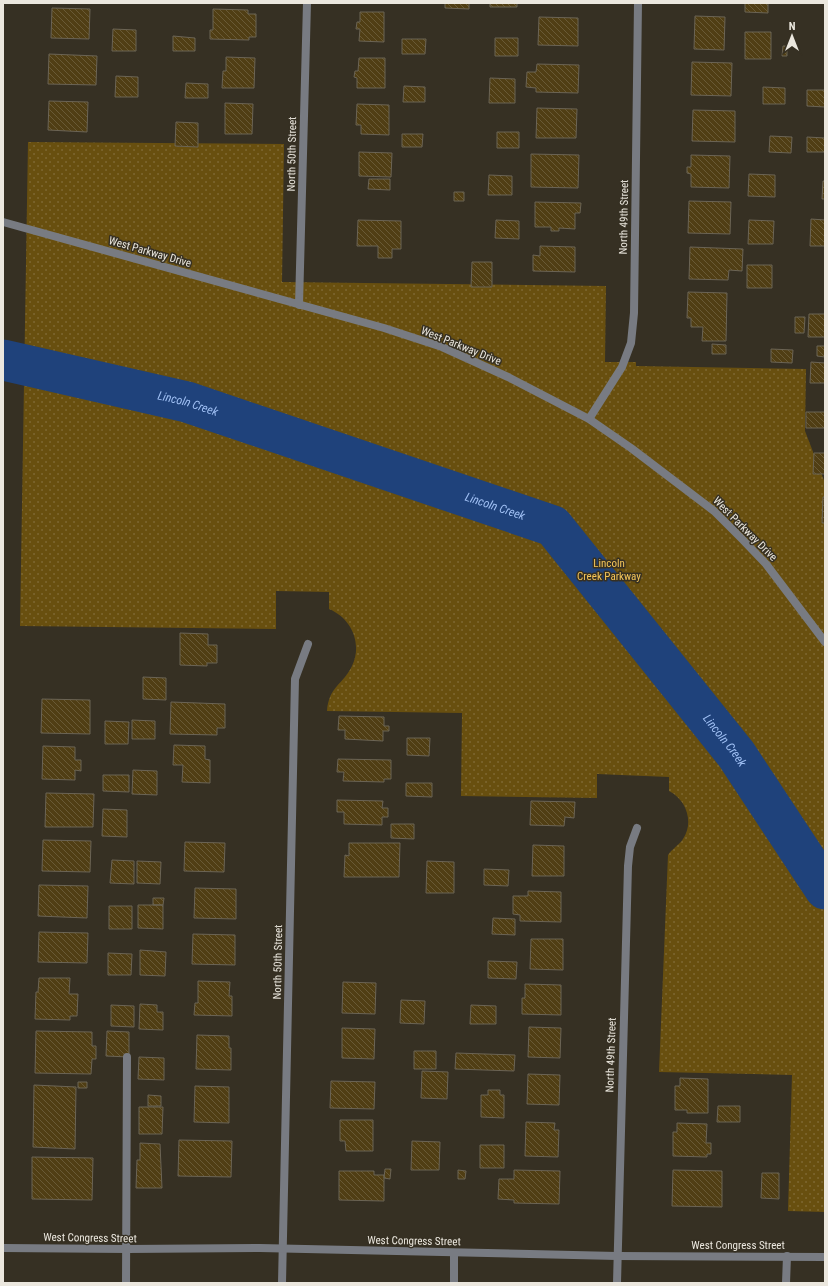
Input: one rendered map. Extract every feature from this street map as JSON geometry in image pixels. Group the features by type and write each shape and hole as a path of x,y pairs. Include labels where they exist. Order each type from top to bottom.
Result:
{"street":[{"name":"North 50th Street","path":"300,305 307,3"},
{"name":"North 49th Street","path":"589,419 622,367 631,343 634,313 638,3"},
{"name":"West Parkway Drive","path":"3,222 300,305 442,347 508,377 589,419 631,448 714,511 766,564 825,642"},
{"name":"North 50th Street","path":"282,1283 295,679 308,644"},
{"name":"North 49th Street","path":"617,1283 628,866 630,847 637,828"},
{"path":"126,1283 127,1057"},
{"name":"West Congress Street","path":"3,1248 260,1248 618,1256 825,1257"},
{"path":"454,1253 454,1283"},
{"path":"786,1283 787,1256"}],"green space":[{"name":"Lincoln Creek Parkway","path":"28,142 284,144 282,282 606,286 605,362 636,362 636,366 806,369 805,431 825,483 825,1212 788,1211 792,1075 659,1072 668,855 683,839 688,826 687,812 684,806 675,795 669,791 669,777 597,774 597,798 461,796 462,713 327,711 330,696 345,678 352,666 356,649 353,632 349,625 337,613 329,609 329,592 276,591 276,629 20,626"}],"building":[{"path":"445,3 469,3 469,9 445,8"},
{"path":"490,3 517,3 517,7 490,7"},
{"path":"745,3 768,3 768,13 745,12"},
{"path":"52,8 90,9 89,39 51,38"},
{"path":"213,9 248,10 248,14 256,14 256,37 249,37 249,40 210,39 210,30 213,30"},
{"path":"360,12 384,12 384,42 359,41 360,29 356,29 357,22 360,22"},
{"path":"695,16 725,17 724,50 694,49"},
{"path":"539,17 578,18 578,46 538,45"},
{"path":"113,29 136,30 136,51 112,51"},
{"path":"745,32 771,32 771,59 745,59"},
{"path":"173,36 195,38 195,51 173,51"},
{"path":"495,38 518,38 518,56 495,56"},
{"path":"402,39 426,39 425,54 402,54"},
{"path":"783,46 787,46 787,56 782,56"},
{"path":"49,54 97,56 96,85 48,84"},
{"path":"226,57 255,58 254,88 222,88 223,71 226,71"},
{"path":"359,58 385,58 385,88 357,88 357,78 354,77 355,71 358,71"},
{"path":"692,62 732,63 731,96 691,95"},
{"path":"537,64 579,65 578,93 536,92 536,88 526,87 527,72 536,72"},
{"path":"116,76 138,77 138,97 115,97"},
{"path":"490,78 515,79 515,103 489,103"},
{"path":"186,83 208,84 208,98 185,98"},
{"path":"404,86 425,87 425,102 403,102"},
{"path":"763,87 785,88 785,104 763,104"},
{"path":"807,90 825,90 825,107 807,106"},
{"path":"49,101 88,102 87,132 48,130"},
{"path":"225,103 253,104 252,134 225,134"},
{"path":"357,104 389,105 389,135 361,134 361,125 356,125"},
{"path":"537,108 577,109 576,138 536,138"},
{"path":"693,110 735,111 735,142 692,141"},
{"path":"176,122 198,123 198,147 175,146"},
{"path":"497,132 519,132 519,148 497,148"},
{"path":"402,134 423,134 422,147 402,147"},
{"path":"770,136 792,137 791,153 769,152"},
{"path":"807,137 825,138 825,152 807,152"},
{"path":"359,152 392,153 391,177 359,176"},
{"path":"531,154 579,155 578,188 531,187"},
{"path":"691,155 730,156 729,188 691,187 691,174 687,173 687,167 691,167"},
{"path":"749,174 775,175 775,197 748,196"},
{"path":"489,175 512,176 512,195 488,195"},
{"path":"369,179 390,179 390,190 368,189"},
{"path":"823,181 825,181 825,199 822,199"},
{"path":"454,192 464,192 464,201 454,201"},
{"path":"689,201 731,202 730,234 688,233"},
{"path":"535,202 581,203 580,213 575,213 575,229 559,228 559,231 551,231 551,227 535,227"},
{"path":"811,219 825,220 825,246 810,246"},
{"path":"358,220 401,221 401,249 392,249 392,258 378,258 378,246 357,246"},
{"path":"496,220 519,221 519,239 495,238"},
{"path":"749,220 774,221 773,244 748,244"},
{"path":"540,246 575,247 575,272 533,271 533,255 540,256"},
{"path":"690,247 743,249 742,271 729,270 728,280 689,279"},
{"path":"472,262 492,262 492,287 471,287"},
{"path":"747,265 772,265 772,288 747,288"},
{"path":"688,292 727,293 726,341 702,341 703,327 691,327 691,318 687,318"},
{"path":"809,314 825,314 825,337 808,337"},
{"path":"795,317 805,317 804,333 795,333"},
{"path":"712,344 726,345 726,354 712,354"},
{"path":"817,346 825,346 825,357 817,356"},
{"path":"771,349 793,350 792,363 771,362"},
{"path":"811,362 825,363 825,383 810,383"},
{"path":"806,412 825,412 825,428 806,428"},
{"path":"814,453 825,453 825,474 813,474"},
{"path":"823,497 825,497 825,523 822,523"},
{"path":"180,633 208,634 208,645 217,645 217,663 207,663 207,666 180,665"},
{"path":"143,677 166,678 166,700 143,699"},
{"path":"42,699 90,700 90,734 41,733"},
{"path":"171,702 225,704 225,728 217,728 217,735 170,734"},
{"path":"339,716 384,717 384,726 389,726 389,731 383,731 383,741 345,739 345,730 338,730"},
{"path":"132,720 155,721 155,739 132,739"},
{"path":"105,721 129,722 128,744 105,744"},
{"path":"407,738 430,738 429,756 407,755"},
{"path":"174,745 205,746 205,759 210,760 210,783 182,782 183,765 173,765"},
{"path":"43,746 75,747 75,760 81,760 81,771 75,770 75,780 42,779"},
{"path":"338,759 391,760 391,779 384,779 384,782 343,781 344,772 337,772"},
{"path":"133,770 157,771 157,795 132,794"},
{"path":"103,775 129,775 129,792 103,791"},
{"path":"406,783 432,783 432,797 406,796"},
{"path":"46,793 94,794 93,827 45,827"},
{"path":"337,800 383,801 382,808 388,808 388,817 382,817 382,825 344,824 344,812 337,812"},
{"path":"531,801 575,802 574,818 565,817 564,826 530,825"},
{"path":"103,809 127,810 127,837 102,836"},
{"path":"391,824 414,824 414,839 391,838"},
{"path":"43,840 91,841 90,872 42,871"},
{"path":"185,842 225,843 224,872 184,871"},
{"path":"349,843 400,843 399,877 344,877 345,855 349,856"},
{"path":"533,845 564,846 564,876 532,876"},
{"path":"112,860 134,861 134,884 110,883"},
{"path":"137,861 161,862 160,884 137,883"},
{"path":"427,861 454,862 454,893 426,893"},
{"path":"484,869 509,870 508,886 484,885"},
{"path":"39,885 88,886 87,918 38,916"},
{"path":"195,888 236,889 236,919 194,918"},
{"path":"528,891 561,892 561,922 520,921 520,915 513,914 513,896 528,896"},
{"path":"153,898 164,898 163,905 153,905"},
{"path":"138,905 163,905 163,929 138,928"},
{"path":"109,906 132,906 132,929 109,929"},
{"path":"493,918 515,919 515,935 492,934"},
{"path":"39,932 88,933 87,963 38,962"},
{"path":"193,934 235,935 235,965 192,964"},
{"path":"531,939 563,939 563,970 530,969"},
{"path":"140,950 166,952 165,976 140,975"},
{"path":"108,953 132,954 131,975 108,975"},
{"path":"488,961 517,962 516,979 488,978"},
{"path":"39,978 70,978 69,994 78,994 77,1016 70,1016 70,1020 35,1019 36,992 38,992"},
{"path":"198,981 230,982 229,996 232,996 232,1016 194,1015 195,1003 198,1003"},
{"path":"343,982 376,983 375,1014 342,1013"},
{"path":"525,984 561,985 561,1015 522,1014 522,998 525,998"},
{"path":"401,1000 425,1001 424,1024 400,1023"},
{"path":"140,1004 157,1005 157,1012 163,1012 163,1030 139,1029"},
{"path":"111,1005 134,1006 134,1027 111,1026"},
{"path":"471,1005 496,1006 496,1024 470,1024"},
{"path":"529,1027 561,1028 560,1058 528,1057"},
{"path":"342,1028 375,1029 374,1059 342,1058"},
{"path":"36,1031 92,1032 92,1046 96,1046 96,1059 92,1059 91,1074 35,1073"},
{"path":"107,1031 129,1032 129,1057 106,1056"},
{"path":"197,1035 229,1036 229,1048 231,1048 231,1070 196,1069"},
{"path":"414,1051 436,1051 436,1069 414,1069"},
{"path":"456,1053 515,1055 514,1071 455,1069"},
{"path":"139,1057 164,1058 164,1080 138,1079"},
{"path":"422,1071 448,1072 447,1099 421,1098"},
{"path":"528,1074 560,1075 559,1105 527,1104"},
{"path":"680,1078 708,1079 708,1113 687,1113 687,1110 675,1110 675,1086 680,1086"},
{"path":"331,1081 375,1082 374,1109 330,1108"},
{"path":"78,1082 87,1082 87,1088 78,1088"},
{"path":"34,1085 76,1087 75,1149 33,1147"},
{"path":"195,1086 229,1087 229,1123 194,1122"},
{"path":"488,1090 500,1090 500,1095 504,1095 504,1118 481,1117 481,1095 488,1095"},
{"path":"148,1095 161,1096 161,1106 148,1106"},
{"path":"718,1106 740,1106 740,1122 717,1122"},
{"path":"139,1107 163,1107 162,1134 139,1134"},
{"path":"340,1120 373,1120 373,1151 346,1151 345,1141 340,1141"},
{"path":"526,1122 555,1123 554,1130 559,1130 558,1157 525,1156"},
{"path":"677,1123 707,1124 706,1143 711,1143 711,1154 707,1154 707,1157 673,1156 673,1132 677,1132"},
{"path":"179,1140 232,1141 231,1177 178,1176"},
{"path":"412,1141 440,1142 439,1170 411,1170"},
{"path":"140,1143 160,1144 162,1188 136,1188 137,1160 140,1160"},
{"path":"480,1145 504,1145 504,1168 480,1168"},
{"path":"32,1157 93,1158 92,1200 32,1199"},
{"path":"385,1169 391,1169 390,1179 384,1178"},
{"path":"458,1170 466,1171 465,1179 458,1179"},
{"path":"514,1170 560,1171 559,1204 514,1203 514,1200 498,1199 499,1179 514,1179"},
{"path":"673,1170 722,1171 722,1207 672,1206"},
{"path":"339,1171 374,1171 374,1175 384,1175 384,1201 339,1200"},
{"path":"762,1173 779,1173 779,1199 761,1198"}],"waterway":[{"name":"Lincoln Creek","path":"3,360 187,402 553,526 736,754 825,889"}]}
